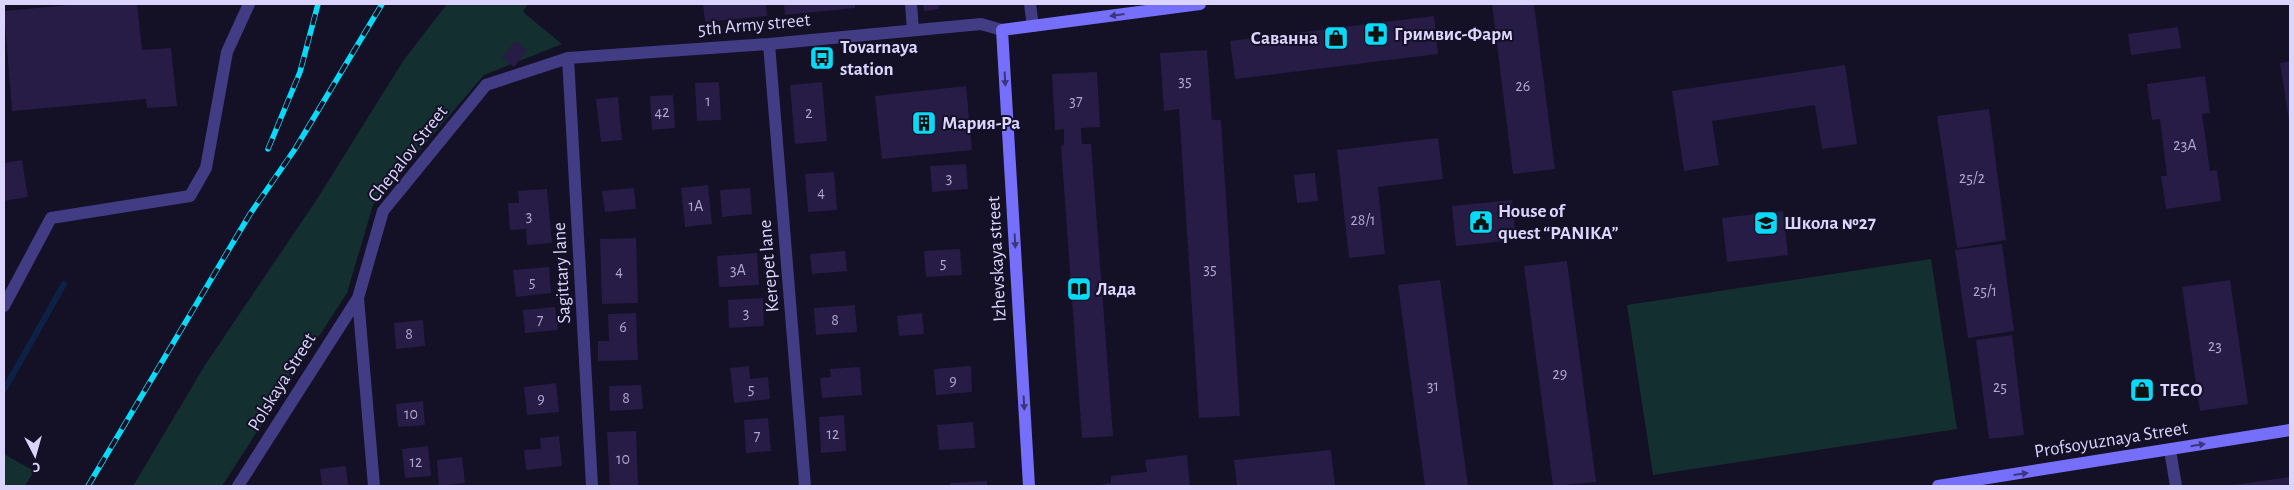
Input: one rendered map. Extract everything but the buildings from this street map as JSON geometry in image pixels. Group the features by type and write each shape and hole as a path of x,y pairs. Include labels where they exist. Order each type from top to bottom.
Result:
{"main road":[{"path":"1002,30 1200,4"},
{"name":"Izhevskaya street","path":"1002,30 1028,486"},
{"name":"Profsoyuznaya Street","path":"1938,486 2290,430"}],"street":[{"path":"4,306 51,218 190,196 206,168 227,52 249,4"},
{"path":"911,4 914,30"},
{"path":"1030,4 1033,26"},
{"name":"5th Army street","path":"568,58 769,44 981,24 1002,30"},
{"name":"Kerepet lane","path":"769,44 805,486"},
{"name":"Chepalov Street","path":"374,486 358,298 383,210 486,85 568,58"},
{"name":"Sagittary lane","path":"568,58 592,486"},
{"name":"Polskaya Street","path":"238,486 358,298"},
{"path":"2170,450 2176,486"}],"green space":[{"path":"447,4 528,4 523,12 562,44 484,75 373,205 347,293 222,486 133,486 205,365 319,196 403,61"},
{"path":"1931,259 1957,429 1653,475 1627,305"},
{"path":"4,454 34,471 25,486 4,486"}],"waterway":[{"path":"4,390 64,284"}],"railway":[{"path":"268,149 300,72 318,4"},
{"path":"88,486 250,214 295,149 382,4"}],"place":[{"name":"Гримвис-Фарм","path":"1376,34"},
{"name":"Саванна","path":"1336,38"},
{"name":"Tovarnaya station","path":"822,58"},
{"name":"Мария-Ра","path":"924,123"},
{"name":"House of quest “PANIKA”","path":"1481,222"},
{"name":"Школа №27","path":"1766,223"},
{"name":"Лада","path":"1079,289"},
{"name":"ТЕСО","path":"2142,390"}]}
